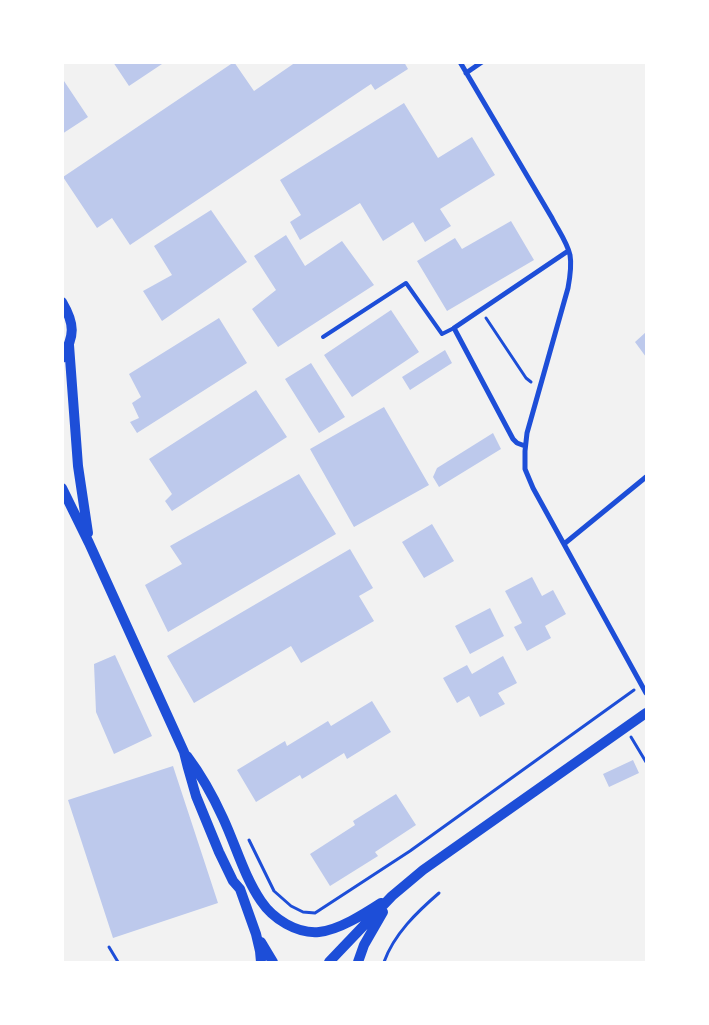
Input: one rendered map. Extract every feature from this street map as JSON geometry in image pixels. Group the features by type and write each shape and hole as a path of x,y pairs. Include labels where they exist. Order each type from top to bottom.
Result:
{"main road":[{"path":"63,300 70,315 72,330 70,345 78,466 89,543"},
{"path":"62,358 70,345"},
{"path":"62,488 184,752 196,796 219,852 240,890 256,934 261,962"},
{"path":"329,962 392,896 423,870 646,713"},
{"path":"184,752 208,786 235,849 262,902 286,924 302,930 319,932 338,927 392,896"},
{"path":"235,849 240,876 240,890"},
{"path":"358,962 364,945 392,896"},
{"path":"256,934 272,962"}],"street":[{"path":"460,62 564,239 570,256 568,288 527,433 525,469 533,488 646,693"},
{"path":"466,73 482,62"},
{"path":"525,449 514,439 454,328 568,251"},
{"path":"564,544 646,477"}],"lane":[{"path":"323,337 406,283 442,334 454,328"}],"path":[{"path":"481,310 526,378 532,384 541,386"},
{"path":"249,840 274,891 291,906 303,912 315,912 410,851 642,684"},
{"path":"626,728 646,762"},
{"path":"384,962 399,933 421,908 439,893"},
{"path":"109,947 118,962"}],"building":[{"path":"113,62 165,62 129,86"},
{"path":"234,62 254,91 296,62 404,62 408,69 375,90 371,84 130,245 112,218 97,228 63,177"},
{"path":"62,78 88,117 62,134"},
{"path":"404,103 438,158 472,137 495,175 440,209 451,226 425,242 413,222 383,241 360,203 300,240 290,222 301,215 280,180"},
{"path":"211,210 247,262 162,321 143,291 172,275 154,246"},
{"path":"511,221 534,260 447,311 417,261 455,238 462,249"},
{"path":"286,235 305,266 342,241 374,285 278,347 252,309 276,290 254,256"},
{"path":"391,310 419,352 352,397 324,355"},
{"path":"219,318 247,363 137,433 130,422 139,418 132,403 141,397 129,374"},
{"path":"646,332 646,357 635,342"},
{"path":"445,350 452,363 410,390 402,377"},
{"path":"311,363 345,417 319,433 285,379"},
{"path":"256,390 287,437 172,511 165,501 172,494 149,459"},
{"path":"384,407 429,485 354,527 310,449"},
{"path":"493,433 501,449 439,487 433,477 437,468"},
{"path":"299,474 336,534 168,632 145,585 182,564 170,546"},
{"path":"432,524 454,561 424,578 402,542"},
{"path":"350,549 373,588 359,596 374,621 301,663 291,646 194,703 167,656"},
{"path":"532,577 542,596 553,590 566,614 545,626 551,638 527,651 514,627 522,623 505,591"},
{"path":"490,608 504,636 470,654 455,626"},
{"path":"115,655 152,736 114,754 96,712 94,664"},
{"path":"503,656 517,683 498,693 505,704 480,717 469,696 457,703 443,678 467,665 472,674"},
{"path":"372,701 391,732 347,759 344,753 302,779 300,775 256,802 237,770 285,741 287,746 328,721 331,726"},
{"path":"633,760 639,773 609,787 603,774"},
{"path":"173,766 218,903 113,938 68,800"},
{"path":"396,794 416,825 375,852 378,856 330,886 310,854 355,825 353,821"}]}
